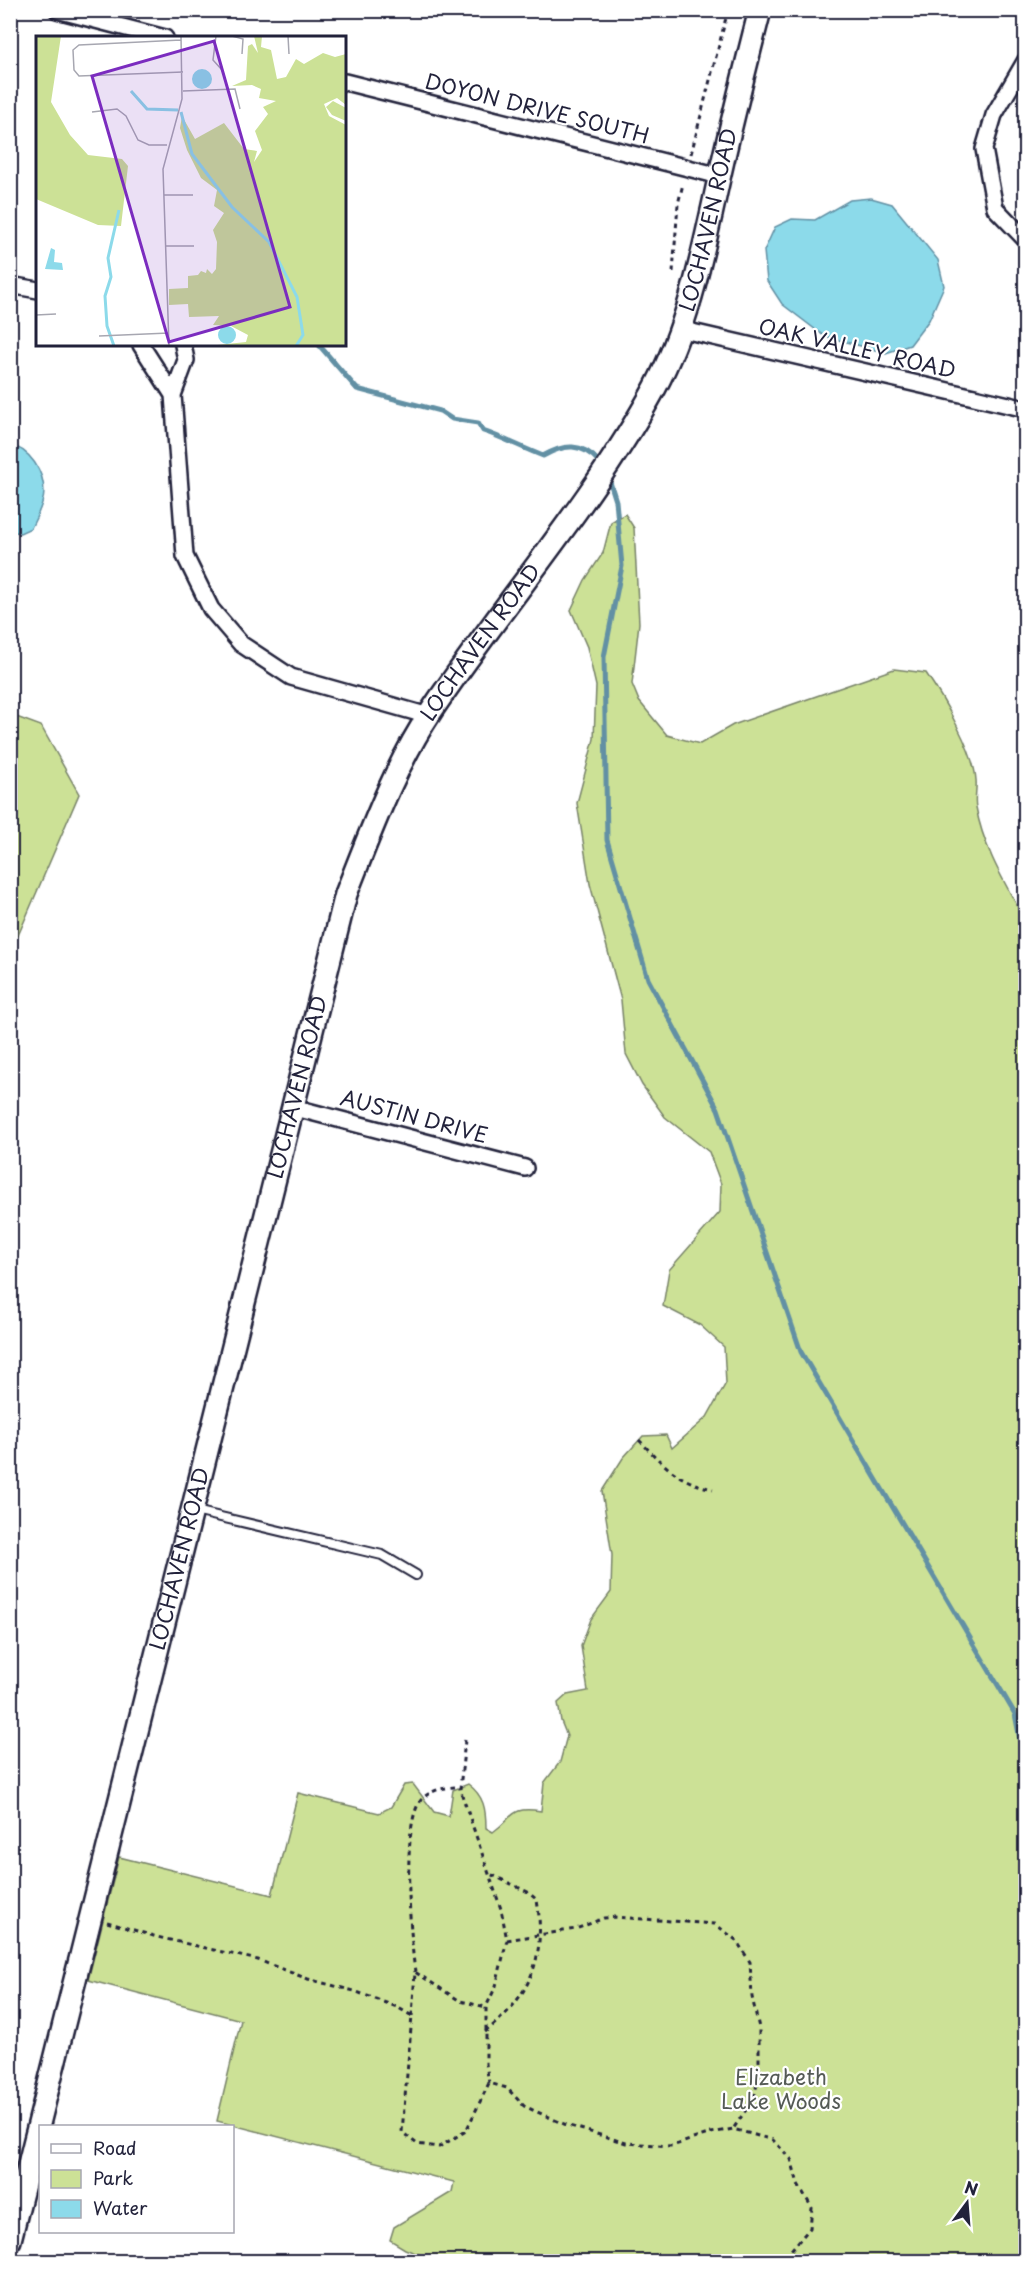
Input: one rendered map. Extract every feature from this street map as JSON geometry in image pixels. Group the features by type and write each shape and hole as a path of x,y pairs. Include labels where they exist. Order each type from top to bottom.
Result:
{"street":[{"path":"57,10 157,36"},
{"name":"LOCHAVEN ROAD","path":"10,2240 15,2205 91,1917 346,894 371,828 391,785 429,716 606,469 656,385 679,329 706,239 760,10"},
{"path":"1026,60 994,115 984,148 995,208 1026,240"},
{"name":"DOYON DRIVE SOUTH","path":"346,82 720,176"},
{"path":"10,285 36,290"},
{"name":"OAK VALLEY ROAD","path":"679,329 1026,409"},
{"path":"142,346 173,395"},
{"path":"183,346 186,360 173,395 185,556 211,609 241,644 291,677 429,716"},
{"name":"AUSTIN DRIVE","path":"292,1107 525,1168"}],"lane":[{"path":"193,1510 382,1555 416,1575"}],"path":[{"path":"673,272 678,204 728,10"},
{"path":"639,1440 658,1460 691,1485 713,1489"},
{"path":"460,1787 444,1787 422,1799 412,1822 409,1854 411,1945 415,1972 402,2132 417,2144 439,2147 466,2131 489,2084 486,2064 486,2007 496,1986 507,1940 501,1909 460,1787 465,1740"},
{"path":"485,2032 509,2011 529,1983 538,1962 540,1936 537,1900 528,1892 488,1873"},
{"path":"91,1917 157,1937 258,1960 308,1979 354,1991 397,2007 412,2016"},
{"path":"507,1940 576,1929 604,1918 614,1917 715,1924 736,1940 750,1962 752,1997 759,2028 759,2074 754,2098 734,2129"},
{"path":"415,1972 460,2001 486,2007"},
{"path":"489,2084 507,2088 524,2106 564,2124 626,2143 672,2146 711,2133 734,2129 773,2140 791,2159 798,2184 812,2208 810,2228 791,2250 790,2262"}],"green space":[{"name":"Elizabeth Lake Woods","path":"625,514 634,528 639,623 632,684 639,701 667,735 700,744 733,725 894,669 926,673 964,740 974,768 975,804 984,837 996,866 1025,920 1025,2261 436,2261 405,2249 390,2240 394,2227 452,2192 454,2182 217,2121 241,2020 88,1980 119,1857 272,1895 298,1793 379,1813 391,1807 404,1785 413,1784 434,1812 449,1816 453,1790 468,1784 481,1798 485,1809 486,1828 493,1832 518,1811 541,1811 544,1783 560,1762 567,1736 561,1721 558,1703 567,1695 588,1691 581,1646 591,1619 611,1592 612,1555 602,1491 623,1458 643,1436 666,1435 672,1448 707,1417 726,1383 724,1347 700,1325 663,1306 669,1270 720,1212 721,1184 709,1152 665,1117 642,1085 626,1054 621,1000 590,884 577,803 594,739 596,686 587,647 571,610 585,580 603,553 611,522"},
{"path":"11,715 41,726 79,794 11,952"}],"water":[{"path":"871,198 892,204 938,260 944,286 929,320 910,345 886,353 824,336 782,304 767,281 764,251 775,227 792,219 815,220 850,200"},
{"path":"10,445 30,456 39,469 44,492 41,506 31,528 20,533 11,531"}],"waterway":[{"path":"320,346 357,389 440,411 452,419 478,423 483,431 543,456 558,449 572,447 586,451 599,462"},
{"path":"610,482 616,501 622,566 604,657 607,840 648,979 718,1109 801,1352 1015,1714 1026,1770"}]}
